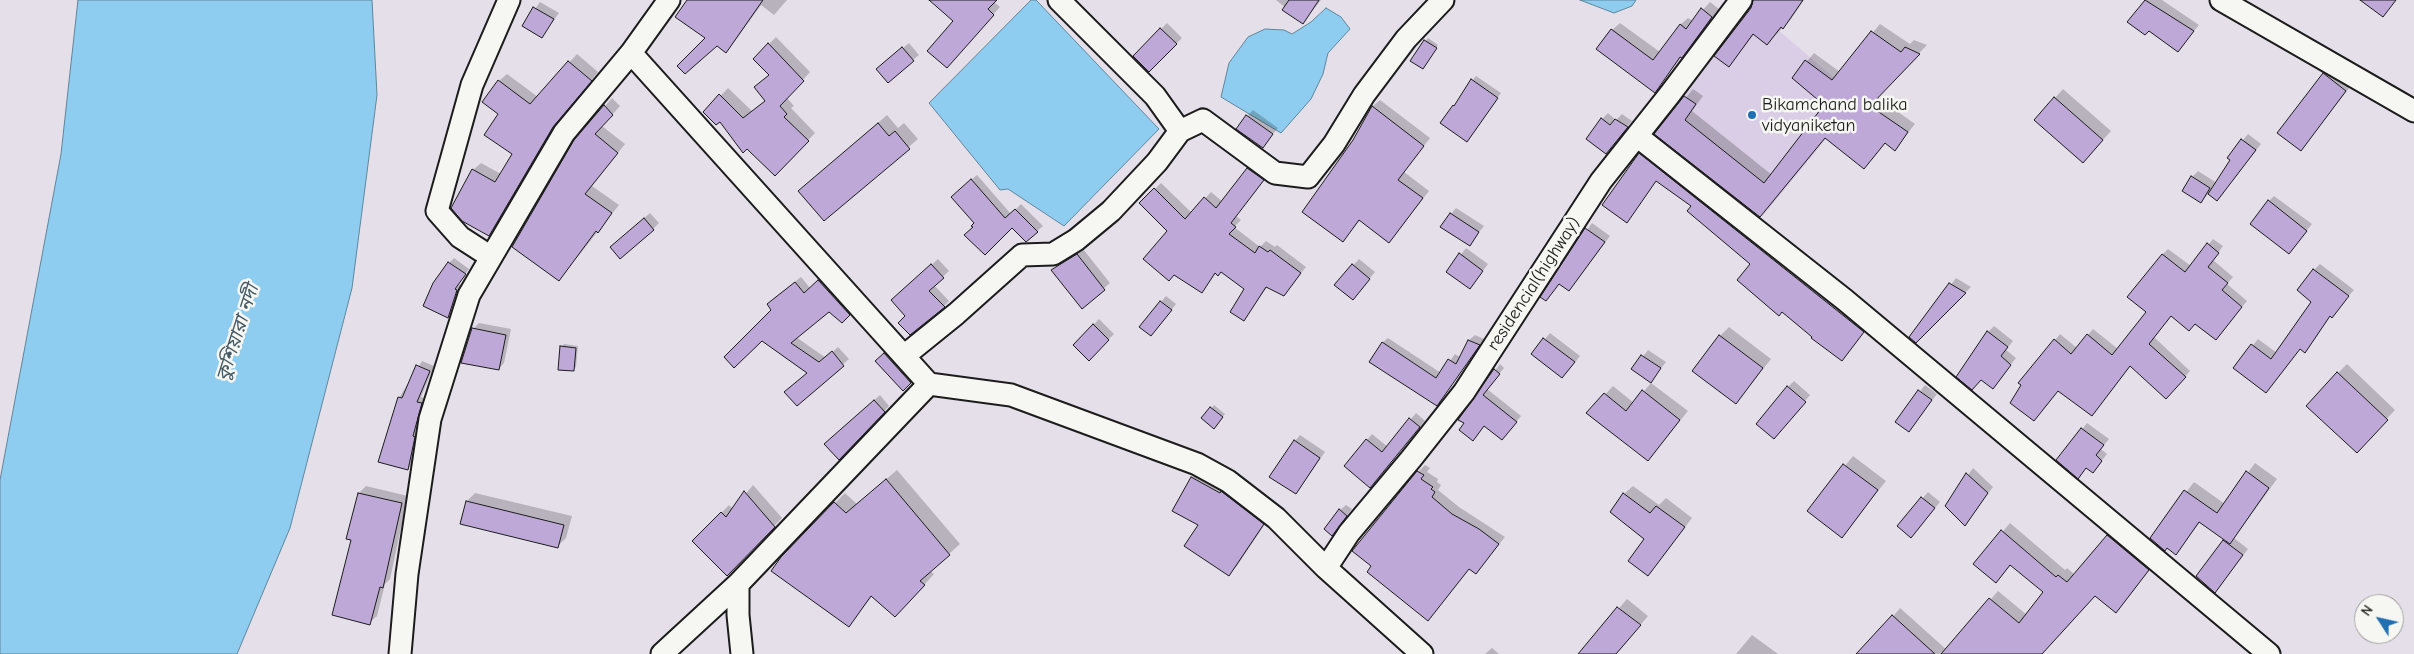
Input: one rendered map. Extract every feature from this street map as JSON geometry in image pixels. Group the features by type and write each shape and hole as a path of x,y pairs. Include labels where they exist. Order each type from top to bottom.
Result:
{"street":[{"path":"491,257 460,237 437,211 472,86 509,0"},
{"path":"400,654 407,574 430,419 469,294 564,133 631,53 669,0"},
{"path":"1059,0 1154,96 1180,131"},
{"path":"904,356 956,314 1022,255 1053,254 1076,240 1110,211 1157,162 1180,131 1203,120 1275,173 1308,177 1334,144 1364,96 1406,39 1443,0"},
{"name":"residencial(highway)","path":"1326,568 1349,532 1411,459 1464,392 1601,181 1741,0"},
{"path":"2221,0 2414,111"},
{"path":"631,53 930,384 1011,395 1197,464 1228,481 1276,518 1326,568 1422,654"},
{"path":"1637,136 1845,300 2270,654"},
{"path":"662,654 738,584 930,384"},
{"path":"738,584 738,615 742,654"}],"shaded area":[{"name":"Bikamchand balika vidyaniketan","path":"1743,4 1784,35 1859,99 1763,216 1647,130"}],"water":[{"name":"কুশিয়ারা নদী","path":"78,0 372,0 377,95 352,288 290,528 237,654 0,654 0,480 61,154"},
{"path":"1031,0 1036,0 1159,129 1064,226 1008,189 1000,190 929,103"},
{"path":"1580,0 1636,0 1632,6 1614,13"},
{"path":"1326,8 1341,17 1350,29 1328,53 1323,74 1311,99 1281,133 1221,97 1229,63 1248,37 1265,29 1284,30 1292,34 1311,22"}],"building":[{"path":"687,0 763,0 726,53 717,46 685,74 677,66 705,38 675,17"},
{"path":"929,0 997,0 988,9 994,15 947,68 927,51 953,21"},
{"path":"1289,0 1319,0 1303,24 1282,10"},
{"path":"1753,0 1803,0 1783,29 1781,27 1767,45 1753,34 1729,67 1714,56 1751,8"},
{"path":"2145,0 2194,31 2178,52 2149,31 2145,35 2127,22"},
{"path":"2360,0 2396,0 2383,17"},
{"path":"533,7 554,19 542,38 522,26"},
{"path":"1701,8 1712,17 1682,58 1680,57 1655,93 1596,49 1611,29 1653,60 1680,24 1686,29"},
{"path":"1160,28 1177,44 1149,72 1133,56"},
{"path":"1871,31 1901,52 1905,47 1920,54 1870,106 1908,132 1895,151 1885,143 1864,169 1825,138 1760,217 1654,134 1684,96 1696,104 1685,120 1764,183 1824,105 1792,78 1805,60 1832,80"},
{"path":"1424,40 1437,48 1423,69 1410,61"},
{"path":"768,43 804,81 780,106 787,114 784,117 809,141 775,176 747,149 743,153 720,122 716,125 703,112 719,94 743,118 765,101 754,87 769,75 753,59"},
{"path":"902,47 914,61 888,83 876,69"},
{"path":"568,61 592,81 553,127 489,236 462,221 451,208 472,169 495,182 512,154 484,135 498,114 482,102 498,80 530,104"},
{"path":"2323,73 2346,91 2301,151 2277,133"},
{"path":"1471,79 1498,98 1467,142 1440,123 1454,106"},
{"path":"2054,97 2103,140 2083,163 2034,120"},
{"path":"604,105 613,115 595,134 618,153 585,194 612,213 598,233 596,231 559,281 512,247 574,140"},
{"path":"1372,106 1424,146 1398,180 1423,198 1389,243 1359,220 1343,242 1302,212 1353,140"},
{"path":"1246,115 1273,134 1263,148 1236,129"},
{"path":"1601,118 1610,125 1615,119 1628,127 1606,154 1586,139"},
{"path":"878,123 889,136 895,131 910,149 824,221 798,191"},
{"path":"2241,139 2256,150 2217,201 2208,194 2230,160 2227,158"},
{"path":"1639,153 1864,332 1842,361 1811,338 1782,312 1779,316 1737,280 1750,264 1687,211 1691,206 1656,181 1627,223 1602,205"},
{"path":"1247,168 1264,180 1231,223 1236,227 1229,234 1255,253 1259,246 1268,252 1270,250 1301,273 1284,296 1266,287 1244,321 1230,312 1244,289 1221,272 1218,276 1215,273 1202,293 1174,275 1169,281 1143,259 1167,231 1139,203 1154,188 1185,219 1204,197 1216,208"},
{"path":"2191,176 2210,188 2201,203 2182,191"},
{"path":"971,179 1005,218 1015,209 1038,232 1026,242 1012,228 985,255 964,235 973,227 971,226 974,223 951,197"},
{"path":"2268,200 2307,231 2289,254 2250,224"},
{"path":"1450,213 1479,232 1470,246 1440,227"},
{"path":"644,218 654,230 620,259 610,247"},
{"path":"1585,228 1605,242 1569,291 1559,284 1546,301 1540,297"},
{"path":"2207,243 2219,253 2208,267 2228,283 2222,290 2242,307 2216,340 2195,324 2189,331 2171,316 2149,344 2186,377 2166,399 2130,366 2092,416 2058,391 2034,421 2010,403 2021,385 2018,383 2054,339 2071,354 2087,334 2112,355 2146,312 2127,297 2162,254 2185,272"},
{"path":"1459,253 1483,271 1470,289 1446,272"},
{"path":"1077,254 1105,290 1082,309 1051,270"},
{"path":"448,262 466,274 455,289 457,290 448,318 423,306 433,283"},
{"path":"931,264 944,278 929,291 945,307 910,335 898,323 905,316 891,300"},
{"path":"1352,264 1370,279 1353,300 1334,285"},
{"path":"2313,269 2349,296 2332,318 2330,316 2305,353 2300,349 2266,393 2233,368 2251,344 2271,359 2311,302 2297,290"},
{"path":"818,280 850,315 842,323 829,312 791,343 819,362 832,351 844,366 797,406 784,392 807,373 762,341 734,368 724,357 771,310 767,304 795,282 804,293"},
{"path":"1949,283 1966,293 1916,343 1909,337"},
{"path":"1160,301 1172,310 1151,336 1139,327"},
{"path":"1093,324 1109,340 1089,361 1073,345"},
{"path":"472,328 506,335 499,370 461,363"},
{"path":"1987,331 2008,347 2001,356 2011,365 1993,389 1981,380 1972,390 1956,377"},
{"path":"1719,335 1763,368 1736,404 1692,371"},
{"path":"1543,338 1575,362 1562,378 1531,354"},
{"path":"1468,340 1480,345 1437,406 1369,362 1382,342 1436,378 1448,359 1456,364"},
{"path":"560,346 576,348 574,371 558,370"},
{"path":"884,353 911,383 903,391 875,361"},
{"path":"1641,355 1661,368 1651,383 1631,369"},
{"path":"416,365 430,371 417,402 422,403 413,436 415,437 408,470 378,462 398,397 402,398"},
{"path":"1494,369 1500,374 1483,395 1517,422 1502,440 1484,426 1473,441 1459,430 1464,423 1458,420"},
{"path":"2337,372 2388,420 2357,453 2306,406"},
{"path":"1787,386 1806,402 1774,439 1756,424"},
{"path":"1642,390 1680,420 1648,461 1586,413 1604,393 1626,411"},
{"path":"1918,390 1932,400 1909,432 1895,422"},
{"path":"874,400 885,412 839,460 824,444"},
{"path":"1210,407 1223,417 1214,429 1201,418"},
{"path":"1409,418 1420,427 1370,488 1344,466 1366,439 1382,452"},
{"path":"2081,428 2104,445 2096,455 2102,461 2093,473 2086,468 2078,479 2056,460"},
{"path":"1294,440 1320,458 1296,494 1269,477"},
{"path":"1843,464 1878,490 1842,538 1807,511"},
{"path":"1417,471 1424,475 1421,479 1433,487 1431,489 1435,492 1432,497 1452,514 1479,529 1499,544 1476,574 1469,569 1428,621 1367,572 1371,566 1352,551"},
{"path":"2246,471 2269,488 2230,544 2199,522 2176,555 2167,548 2165,551 2150,538 2184,490 2217,513"},
{"path":"1966,473 1988,493 1965,526 1945,506"},
{"path":"1191,477 1220,493 1221,491 1264,524 1229,576 1184,546 1198,525 1172,511"},
{"path":"886,479 950,555 920,581 925,585 895,617 871,596 849,627 771,571 781,557 834,502 846,513"},
{"path":"744,491 775,527 727,576 692,541 721,512 726,517"},
{"path":"358,493 402,503 383,588 380,587 370,625 332,615 351,540 346,539"},
{"path":"1623,493 1650,513 1656,506 1685,527 1648,576 1628,561 1644,539 1610,512"},
{"path":"1921,497 1935,508 1911,538 1897,526"},
{"path":"466,501 564,525 558,548 460,524"},
{"path":"1339,509 1347,516 1332,536 1324,529"},
{"path":"2001,530 2056,577 2058,575 2067,582 2107,535 2149,570 2116,613 2095,596 2042,654 1941,654 1989,598 2019,623 2043,592 2010,565 1996,583 1973,564"},
{"path":"2223,540 2243,555 2215,593 2196,576"},
{"path":"1617,607 1641,625 1616,654 1578,654"},
{"path":"1892,615 1935,654 1856,654"}],"place":[{"name":"Bikamchand balika vidyaniketan","path":"1752,115"}]}
